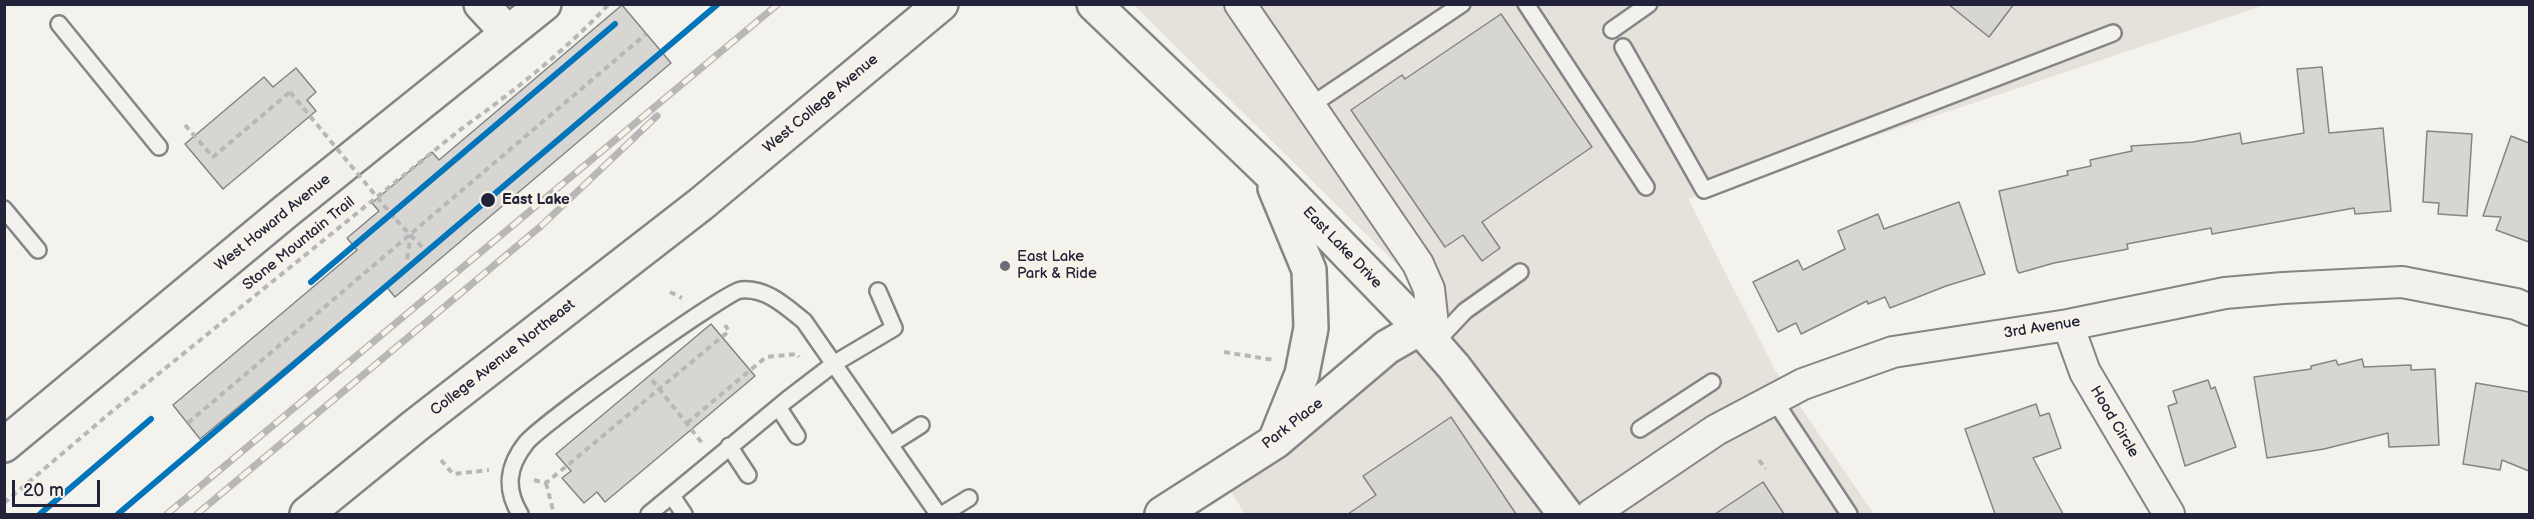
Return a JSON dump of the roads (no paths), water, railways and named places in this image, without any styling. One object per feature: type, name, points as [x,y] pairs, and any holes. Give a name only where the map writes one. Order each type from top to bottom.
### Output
[{"type":"main road","points":[[481,4],[508,33]]},
{"type":"main road","name":"West Howard Avenue","points":[[4,445],[285,212],[544,4]]},
{"type":"main road","name":"West College Avenue","points":[[701,204],[941,4]]},
{"type":"main road","name":"East Lake Drive","points":[[1094,4],[1269,172],[1427,336],[1565,514]]},
{"type":"main road","points":[[1269,172],[1309,270],[1311,328],[1302,374],[1276,441]]},
{"type":"main road","name":"College Avenue Northeast","points":[[307,514],[415,426],[701,204]]},
{"type":"main road","name":"Park Place","points":[[1162,514],[1276,441],[1387,347],[1427,336]]},
{"type":"street","points":[[1240,4],[1418,264],[1429,289],[1427,336]]},
{"type":"street","name":"3rd Avenue","points":[[1592,514],[1716,430],[1803,384],[1893,352],[2068,325],[2225,293],[2402,282],[2516,304],[2529,310]]},
{"type":"street","name":"Hood Circle","points":[[2068,325],[2085,372],[2169,514]]},
{"type":"lane","points":[[1310,106],[1462,4]]},
{"type":"lane","points":[[1526,4],[1646,188]]},
{"type":"lane","points":[[1612,30],[1649,4]]},
{"type":"lane","points":[[59,24],[159,147]]},
{"type":"lane","points":[[1623,47],[1704,190],[2113,33]]},
{"type":"lane","points":[[4,209],[38,250]]},
{"type":"lane","points":[[1427,336],[1520,272]]},
{"type":"lane","points":[[520,514],[511,498],[509,474],[526,443],[549,423],[629,364],[738,290],[760,291],[779,301],[804,321],[938,514]]},
{"type":"lane","points":[[649,514],[729,446],[835,363],[894,328],[879,291]]},
{"type":"lane","points":[[1640,429],[1712,382]]},
{"type":"lane","points":[[1773,400],[1849,514]]},
{"type":"lane","points":[[778,407],[797,436]]},
{"type":"lane","points":[[891,444],[921,425]]},
{"type":"lane","points":[[729,446],[748,475]]},
{"type":"lane","points":[[672,496],[684,514]]},
{"type":"lane","points":[[943,514],[969,498]]},
{"type":"railway","points":[[167,514],[778,4]]},
{"type":"railway","points":[[197,514],[541,226],[657,116]]},
{"type":"place","name":"East Lake","points":[[488,200]]},
{"type":"place","name":"East Lake Park & Ride","points":[[1005,266]]}]
